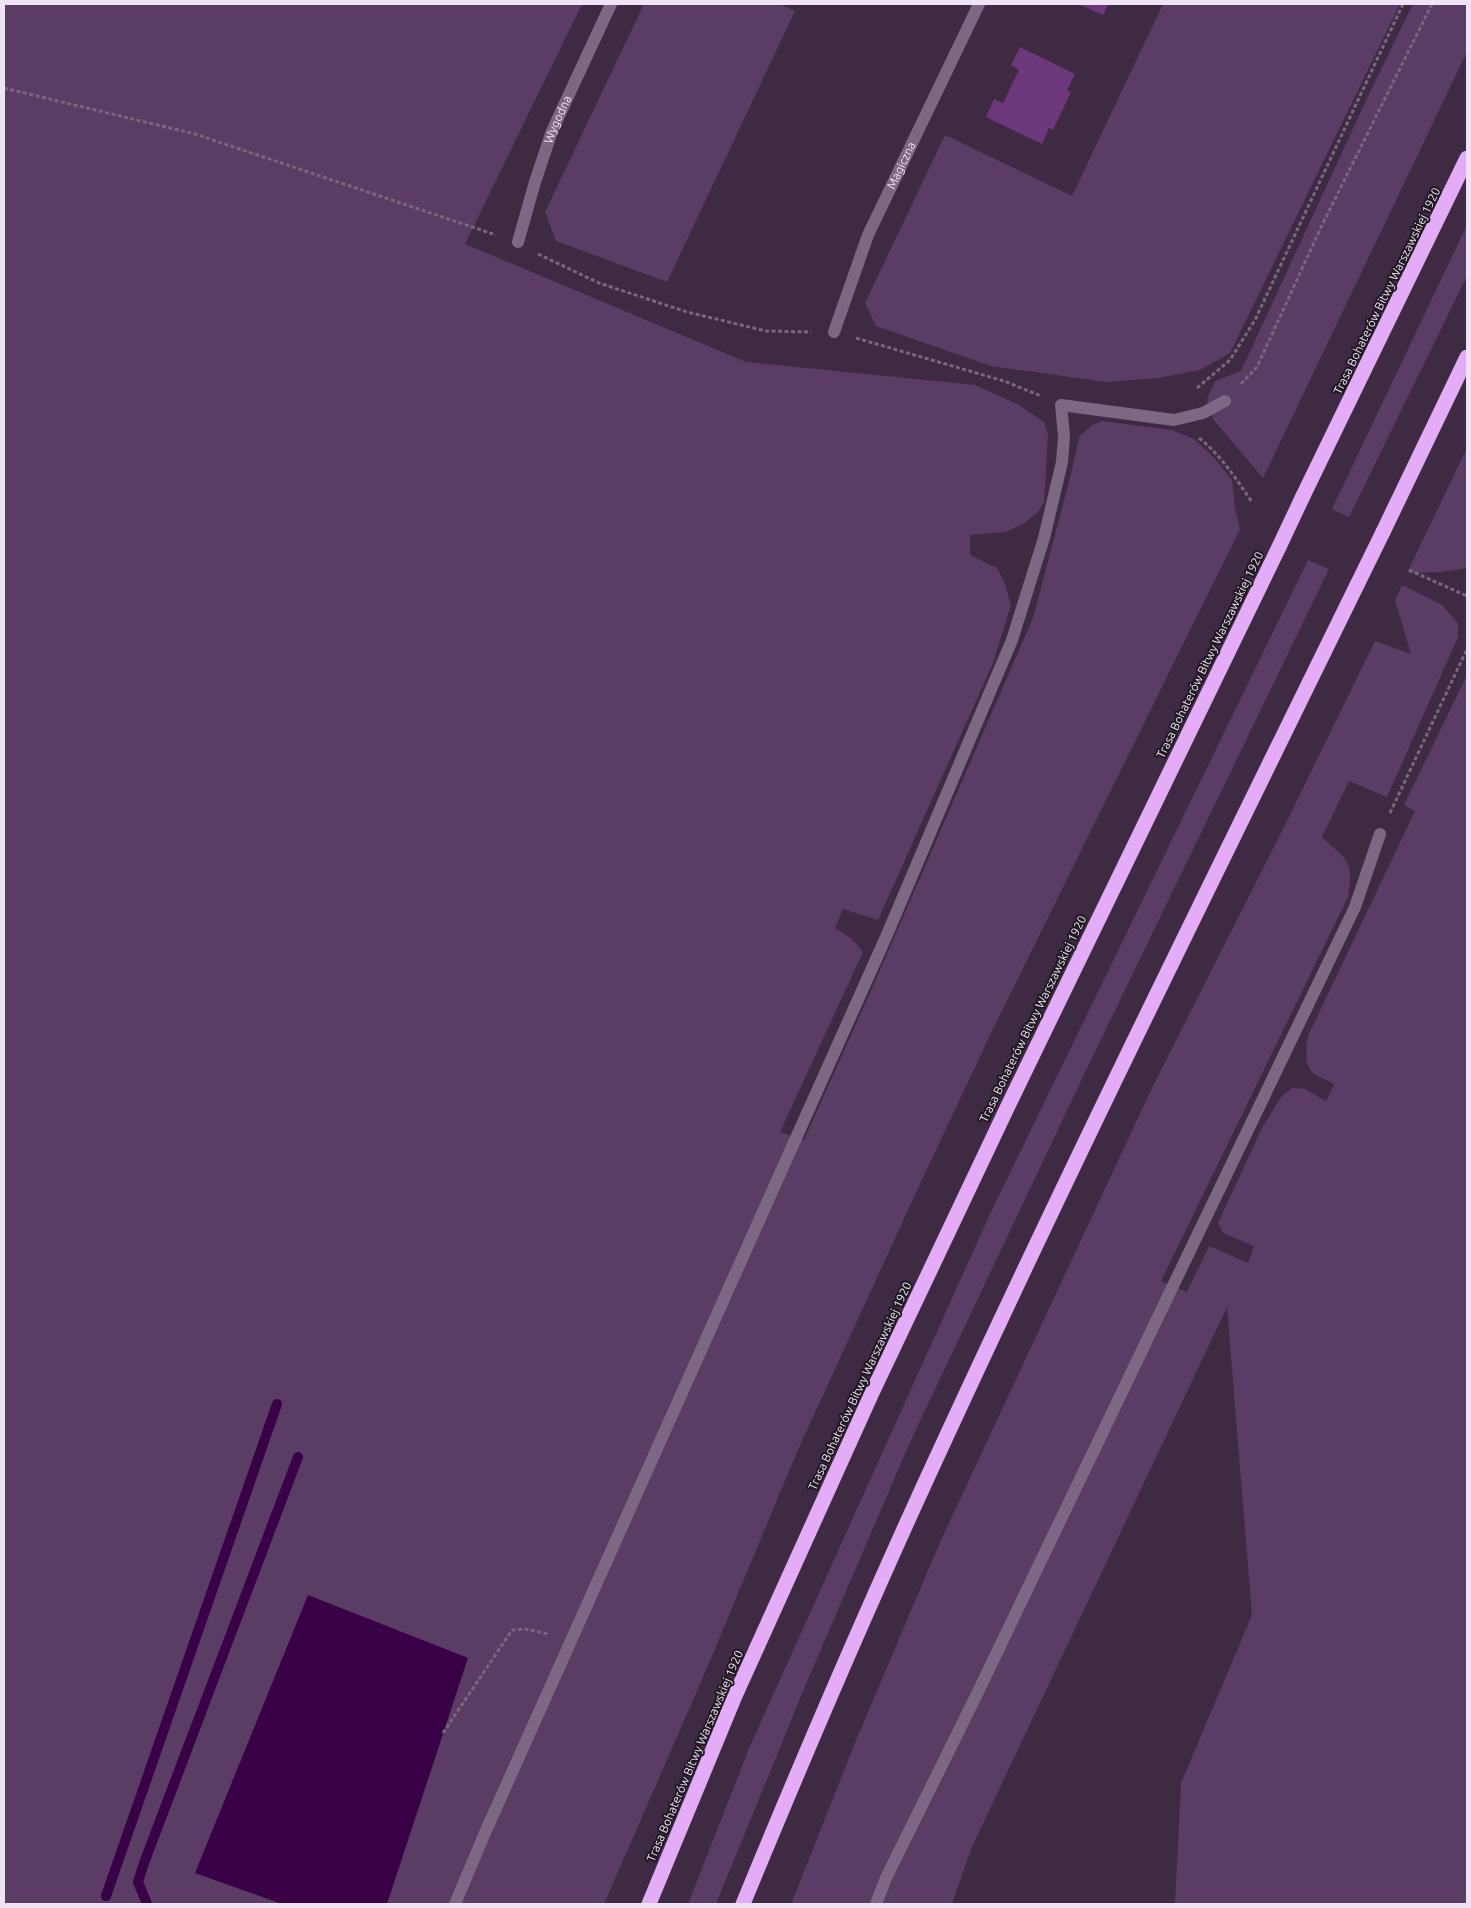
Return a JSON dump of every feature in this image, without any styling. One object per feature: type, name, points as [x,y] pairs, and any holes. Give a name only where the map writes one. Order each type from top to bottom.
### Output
[{"type":"highway","name":"Trasa Bohaterów Bitwy Warszawskiej 1920","points":[[648,1904],[735,1696],[871,1395],[1008,1106],[1467,158]]},
{"type":"highway","points":[[743,1904],[816,1726],[946,1436],[1089,1134],[1467,357]]},
{"type":"street","name":"Wygodna","points":[[518,242],[552,131],[611,4]]},
{"type":"street","name":"Magiczna","points":[[834,332],[868,235],[979,4]]},
{"type":"street","points":[[455,1904],[571,1638],[886,937],[1012,640],[1044,538],[1062,462],[1064,436],[1062,405],[1174,420],[1203,413],[1225,401]]},
{"type":"street","points":[[876,1904],[886,1878],[976,1696],[1355,907],[1380,834]]},
{"type":"path","points":[[1230,360],[1255,320],[1403,4]]},
{"type":"path","points":[[1225,401],[1257,367],[1323,223],[1432,4]]},
{"type":"path","points":[[4,88],[195,134],[518,242],[599,284],[687,312],[766,330],[834,332],[1004,381],[1062,405]]},
{"type":"path","points":[[1174,420],[1210,446],[1252,502]]},
{"type":"path","points":[[1409,570],[1467,596]]},
{"type":"path","points":[[1380,834],[1467,649]]},
{"type":"path","points":[[444,1733],[512,1630],[526,1629],[571,1638]]},
{"type":"shaded area","points":[[4,4],[582,4],[465,244],[746,362],[975,385],[1019,405],[1044,422],[1048,434],[1044,503],[1037,513],[1023,524],[1006,532],[970,535],[970,555],[997,568],[1004,581],[1011,605],[993,663],[878,920],[843,909],[835,928],[852,939],[863,952],[780,1132],[804,1140],[1033,618],[1079,437],[1092,425],[1102,421],[1171,430],[1194,439],[1215,459],[1232,480],[1235,508],[1240,529],[993,1029],[919,1186],[797,1452],[707,1668],[604,1904],[4,1904]]},
{"type":"shaded area","points":[[644,4],[779,4],[795,11],[667,282],[556,241],[545,212]]},
{"type":"shaded area","points":[[1163,4],[1400,4],[1230,353],[1200,370],[1158,378],[1106,382],[991,366],[876,326],[865,303],[945,135],[1072,196]]},
{"type":"shaded area","points":[[1413,4],[1467,4],[1467,52],[1263,478],[1213,419],[1207,399],[1215,381],[1241,371],[1369,94]]},
{"type":"shaded area","points":[[1467,225],[1467,276],[1349,517],[1332,509]]},
{"type":"shaded area","points":[[1467,448],[1467,568],[1442,572],[1407,573]]},
{"type":"shaded area","points":[[1308,560],[1329,569],[1089,1064],[911,1440],[806,1684],[716,1904],[688,1904],[750,1746],[990,1214]]},
{"type":"shaded area","points":[[1402,585],[1442,605],[1458,623],[1458,637],[1387,797],[1349,781],[1322,837],[1347,862],[1350,875],[1348,897],[1161,1281],[1187,1292],[1209,1246],[1248,1263],[1254,1246],[1223,1233],[1218,1223],[1262,1128],[1281,1097],[1292,1088],[1305,1089],[1326,1101],[1334,1084],[1316,1075],[1309,1067],[1306,1057],[1308,1036],[1415,811],[1404,805],[1467,675],[1467,1904],[1175,1904],[1181,1783],[1252,1615],[1227,1307],[971,1849],[952,1904],[791,1904],[857,1738],[941,1540],[1152,1088],[1285,825],[1375,641],[1411,654],[1395,600]]},
{"type":"shaded area","points":[[308,1595],[468,1658],[387,1904],[282,1904],[195,1873]]},
{"type":"building","points":[[1079,4],[1108,4],[1103,15]]},
{"type":"building","points":[[1020,47],[1075,74],[1067,90],[1071,92],[1053,130],[1049,128],[1042,144],[986,117],[994,99],[1003,103],[1019,70],[1011,65]]},
{"type":"waterway","points":[[106,1896],[277,1404]]},
{"type":"waterway","points":[[147,1904],[138,1882],[144,1863],[298,1457]]}]
